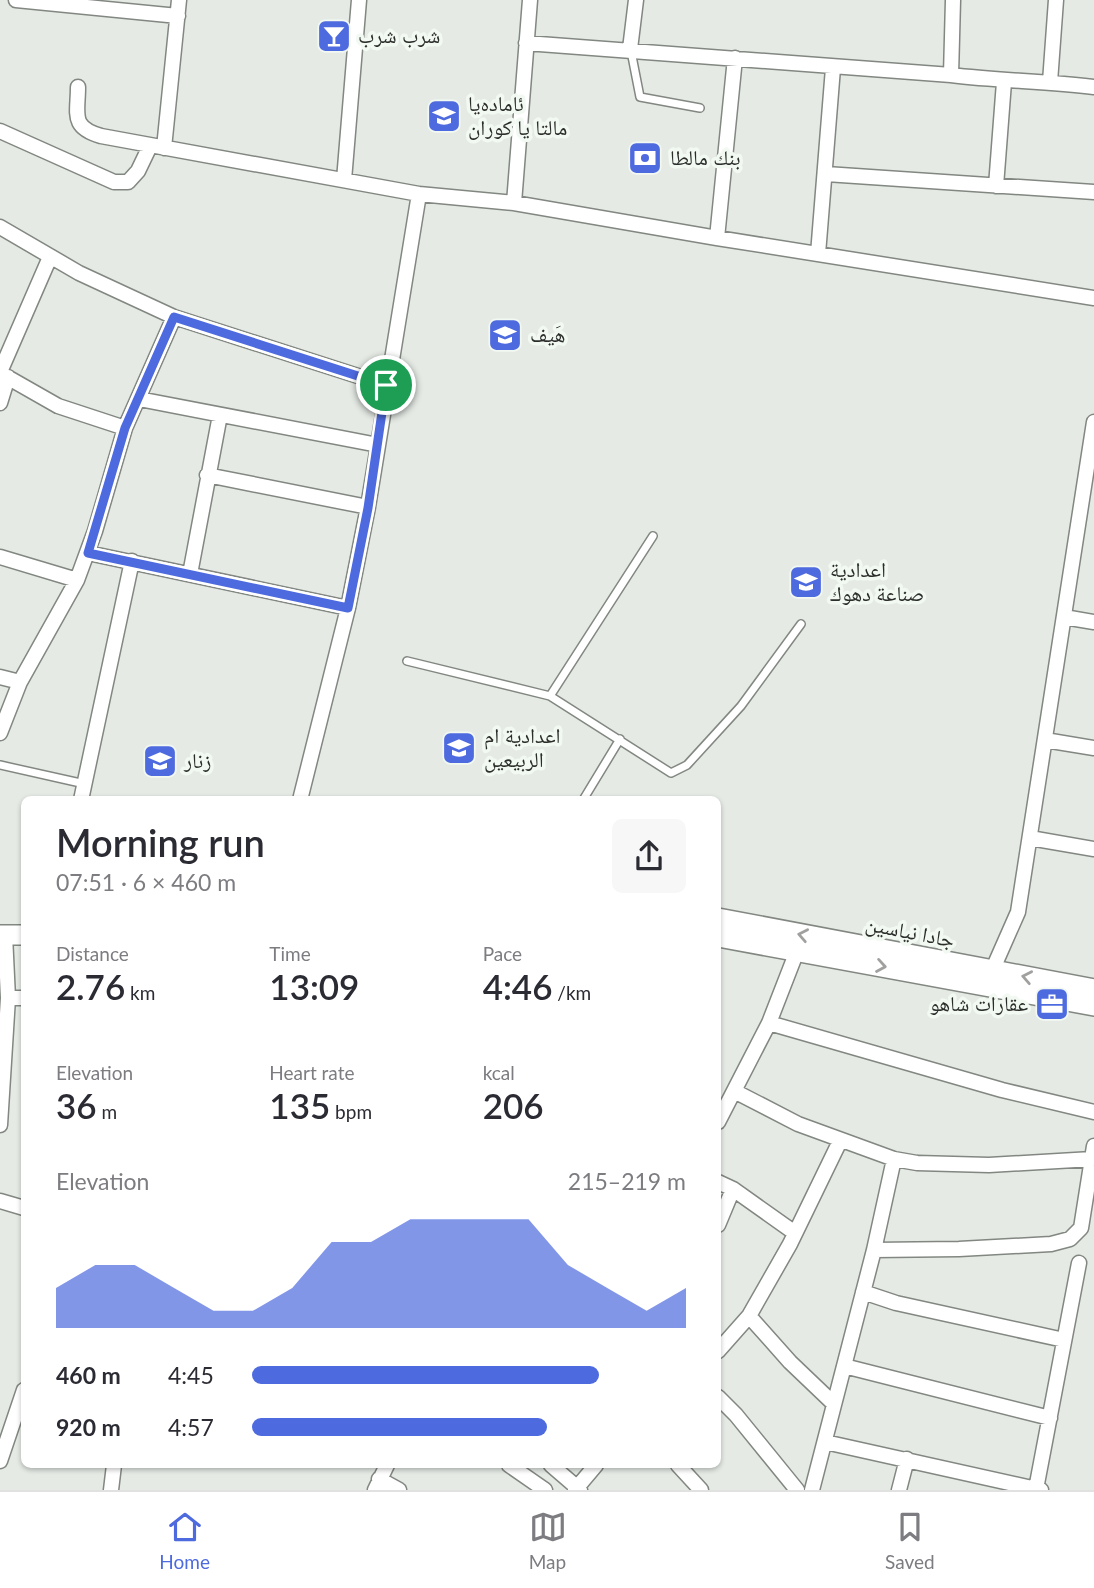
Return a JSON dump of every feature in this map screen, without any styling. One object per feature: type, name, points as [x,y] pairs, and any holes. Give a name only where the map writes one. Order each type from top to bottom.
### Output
[{"type":"street","points":[[16,0],[178,16]]},
{"type":"street","points":[[0,131],[114,183],[128,182],[157,147],[179,0]]},
{"type":"street","points":[[344,180],[359,0]]},
{"type":"street","points":[[514,203],[530,0]]},
{"type":"street","points":[[630,49],[636,0]]},
{"type":"street","points":[[951,75],[953,0]]},
{"type":"street","points":[[1050,82],[1056,0]]},
{"type":"street","points":[[526,43],[1094,87]]},
{"type":"street","points":[[717,238],[735,58]]},
{"type":"street","points":[[818,254],[833,68]]},
{"type":"street","points":[[996,186],[1004,82]]},
{"type":"street","points":[[78,87],[78,121],[86,131],[157,147],[419,194],[514,203],[1094,298]]},
{"type":"street","points":[[826,174],[1094,191]]},
{"type":"street","points":[[301,796],[348,608],[368,508],[419,194]]},
{"type":"street","points":[[0,227],[113,290],[174,317],[386,385]]},
{"type":"street","points":[[0,403],[3,374],[50,257]]},
{"type":"street","points":[[0,733],[20,682],[77,580],[88,553],[125,428],[174,317]]},
{"type":"street","points":[[3,374],[58,406],[125,428]]},
{"type":"street","points":[[139,399],[378,445]]},
{"type":"street","points":[[190,574],[220,415]]},
{"type":"street","points":[[992,971],[1018,912],[1094,422]]},
{"type":"street","points":[[207,475],[368,508]]},
{"type":"street","points":[[88,553],[348,608]]},
{"type":"street","points":[[0,557],[77,580]]},
{"type":"street","points":[[82,796],[132,561]]},
{"type":"street","points":[[1064,617],[1094,622]]},
{"type":"street","points":[[0,677],[20,682]]},
{"type":"street","points":[[1045,740],[1094,748]]},
{"type":"street","points":[[1030,838],[1094,849]]},
{"type":"street","name":"جادا نیاسین","points":[[721,919],[1094,989]]},
{"type":"street","points":[[0,1125],[10,935]]},
{"type":"street","name":"جادا نیاسین","points":[[721,938],[1094,1006]]},
{"type":"street","points":[[721,1116],[769,1023],[797,951]]},
{"type":"street","points":[[8,998],[21,998]]},
{"type":"street","points":[[769,1023],[1002,1090],[1094,1112]]},
{"type":"street","points":[[734,1091],[798,1124],[840,1141],[894,1159],[917,1163],[989,1166],[1093,1152],[1081,1228],[1070,1239],[1051,1244],[874,1250]]},
{"type":"street","points":[[721,1348],[749,1316],[795,1233],[840,1141]]},
{"type":"street","points":[[812,1490],[874,1250],[894,1159]]},
{"type":"street","points":[[721,1183],[795,1233]]},
{"type":"street","points":[[721,1218],[733,1189]]},
{"type":"street","points":[[0,1201],[21,1207]]},
{"type":"street","points":[[825,1442],[1039,1490],[1079,1263]]},
{"type":"street","points":[[863,1292],[896,1303],[1064,1340]]},
{"type":"street","points":[[749,1316],[790,1362],[834,1404]]},
{"type":"street","points":[[844,1366],[1050,1418]]},
{"type":"street","points":[[0,1461],[5,1430],[21,1396]]},
{"type":"street","points":[[721,1400],[797,1490]]},
{"type":"street","points":[[899,1490],[907,1459]]},
{"type":"street","points":[[111,1490],[114,1468]]},
{"type":"street","points":[[386,1468],[377,1485],[399,1490]]},
{"type":"street","points":[[513,1468],[545,1490]]},
{"type":"street","points":[[554,1468],[577,1489],[594,1468]]},
{"type":"street","points":[[681,1468],[701,1490]]},
{"type":"lane","points":[[630,49],[640,97],[700,108]]},
{"type":"lane","points":[[550,696],[653,536]]},
{"type":"lane","points":[[407,661],[550,696],[671,773],[687,765],[741,706],[801,624]]},
{"type":"lane","points":[[585,796],[620,739]]},
{"type":"lane","points":[[0,765],[85,784]]},
{"type":"place","name":"شرب شرب","points":[[334,36]]},
{"type":"place","name":"ئامادەيا مالتا يا كوران","points":[[444,116]]},
{"type":"place","name":"بنك مالطا","points":[[645,158]]},
{"type":"place","name":"هَيف","points":[[505,335]]},
{"type":"place","name":"اعدادية صناعة دهوك","points":[[806,582]]},
{"type":"place","name":"اعدادية ام الربيعين","points":[[459,748]]},
{"type":"place","name":"زنار","points":[[160,761]]},
{"type":"place","name":"عقارات شاهو","points":[[1052,1004]]},
{"type":"route","points":[[174,317],[386,385],[368,508],[348,608],[88,553],[125,428],[174,317]]}]
